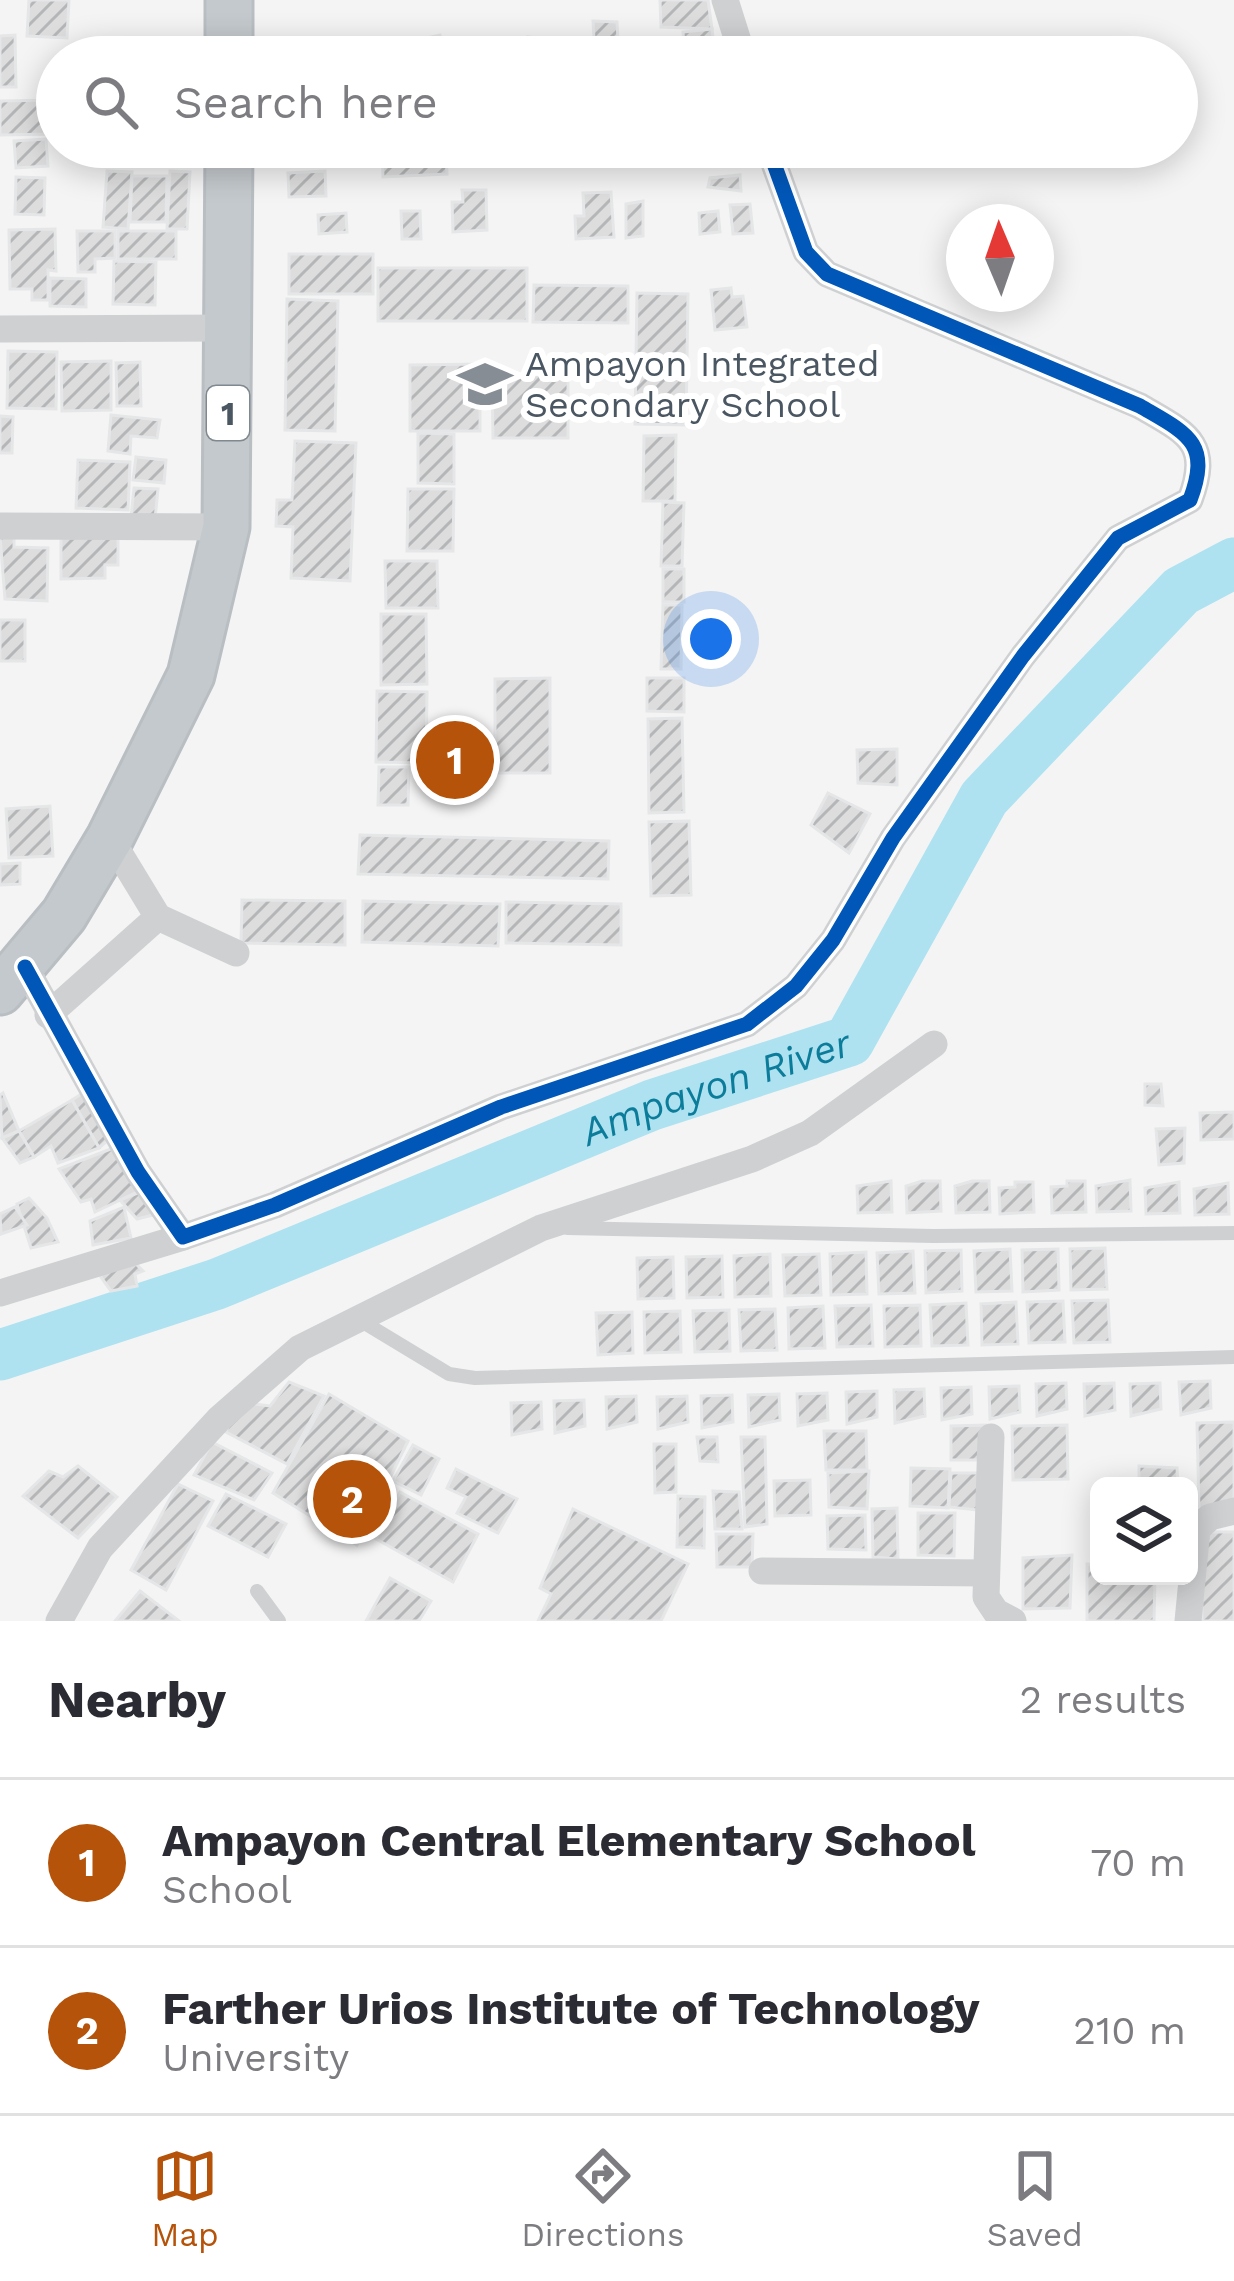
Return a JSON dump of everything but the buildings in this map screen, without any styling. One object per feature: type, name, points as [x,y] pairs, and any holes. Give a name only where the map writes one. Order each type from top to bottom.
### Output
[{"type":"highway","points":[[229,0],[229,36]]},
{"type":"highway","name":"1","points":[[12,979],[110,838],[191,674],[226,527],[229,168]]},
{"type":"street","points":[[725,0],[736,36]]},
{"type":"street","points":[[0,1293],[275,1205],[501,1107],[747,1024],[796,986],[833,940],[893,838],[1022,656],[1118,538],[1190,500],[1200,475],[1198,452],[1188,434],[1140,406],[826,274],[806,252],[775,168]]},
{"type":"street","points":[[0,329],[229,328]]},
{"type":"street","points":[[0,526],[226,527]]},
{"type":"street","points":[[110,838],[158,917],[236,953]]},
{"type":"street","points":[[48,1015],[158,917]]},
{"type":"street","points":[[12,979],[48,1015],[138,1172],[183,1237]]},
{"type":"street","points":[[58,1621],[100,1548],[219,1419],[300,1348],[541,1228],[752,1159],[810,1133],[934,1044]]},
{"type":"street","points":[[991,1437],[986,1597],[996,1612],[1013,1621]]},
{"type":"street","points":[[1187,1621],[1197,1529],[1210,1517],[1234,1510]]},
{"type":"street","points":[[762,1571],[986,1573]]},
{"type":"lane","points":[[541,1228],[933,1236],[1234,1233]]},
{"type":"lane","points":[[358,1319],[449,1374],[475,1378],[1234,1357]]},
{"type":"lane","points":[[257,1591],[279,1621]]},
{"type":"waterway","name":"Ampayon River","points":[[0,1355],[217,1284],[652,1105],[849,1041],[984,798],[1181,591],[1234,563]]},
{"type":"cycle path","points":[[25,967],[138,1172],[183,1237],[275,1205],[501,1107],[747,1024],[796,986],[833,940],[893,838],[1023,656],[1118,538],[1190,500],[1198,465],[1196,452],[1182,432],[1140,406],[827,274],[806,252],[776,168]]},
{"type":"place","name":"Ampayon Integrated Secondary School","points":[[485,384]]},
{"type":"place","name":"Ampayon Central Elementary School","points":[[455,760]]},
{"type":"place","name":"Farther Urios Institute of Technology","points":[[352,1499]]}]
